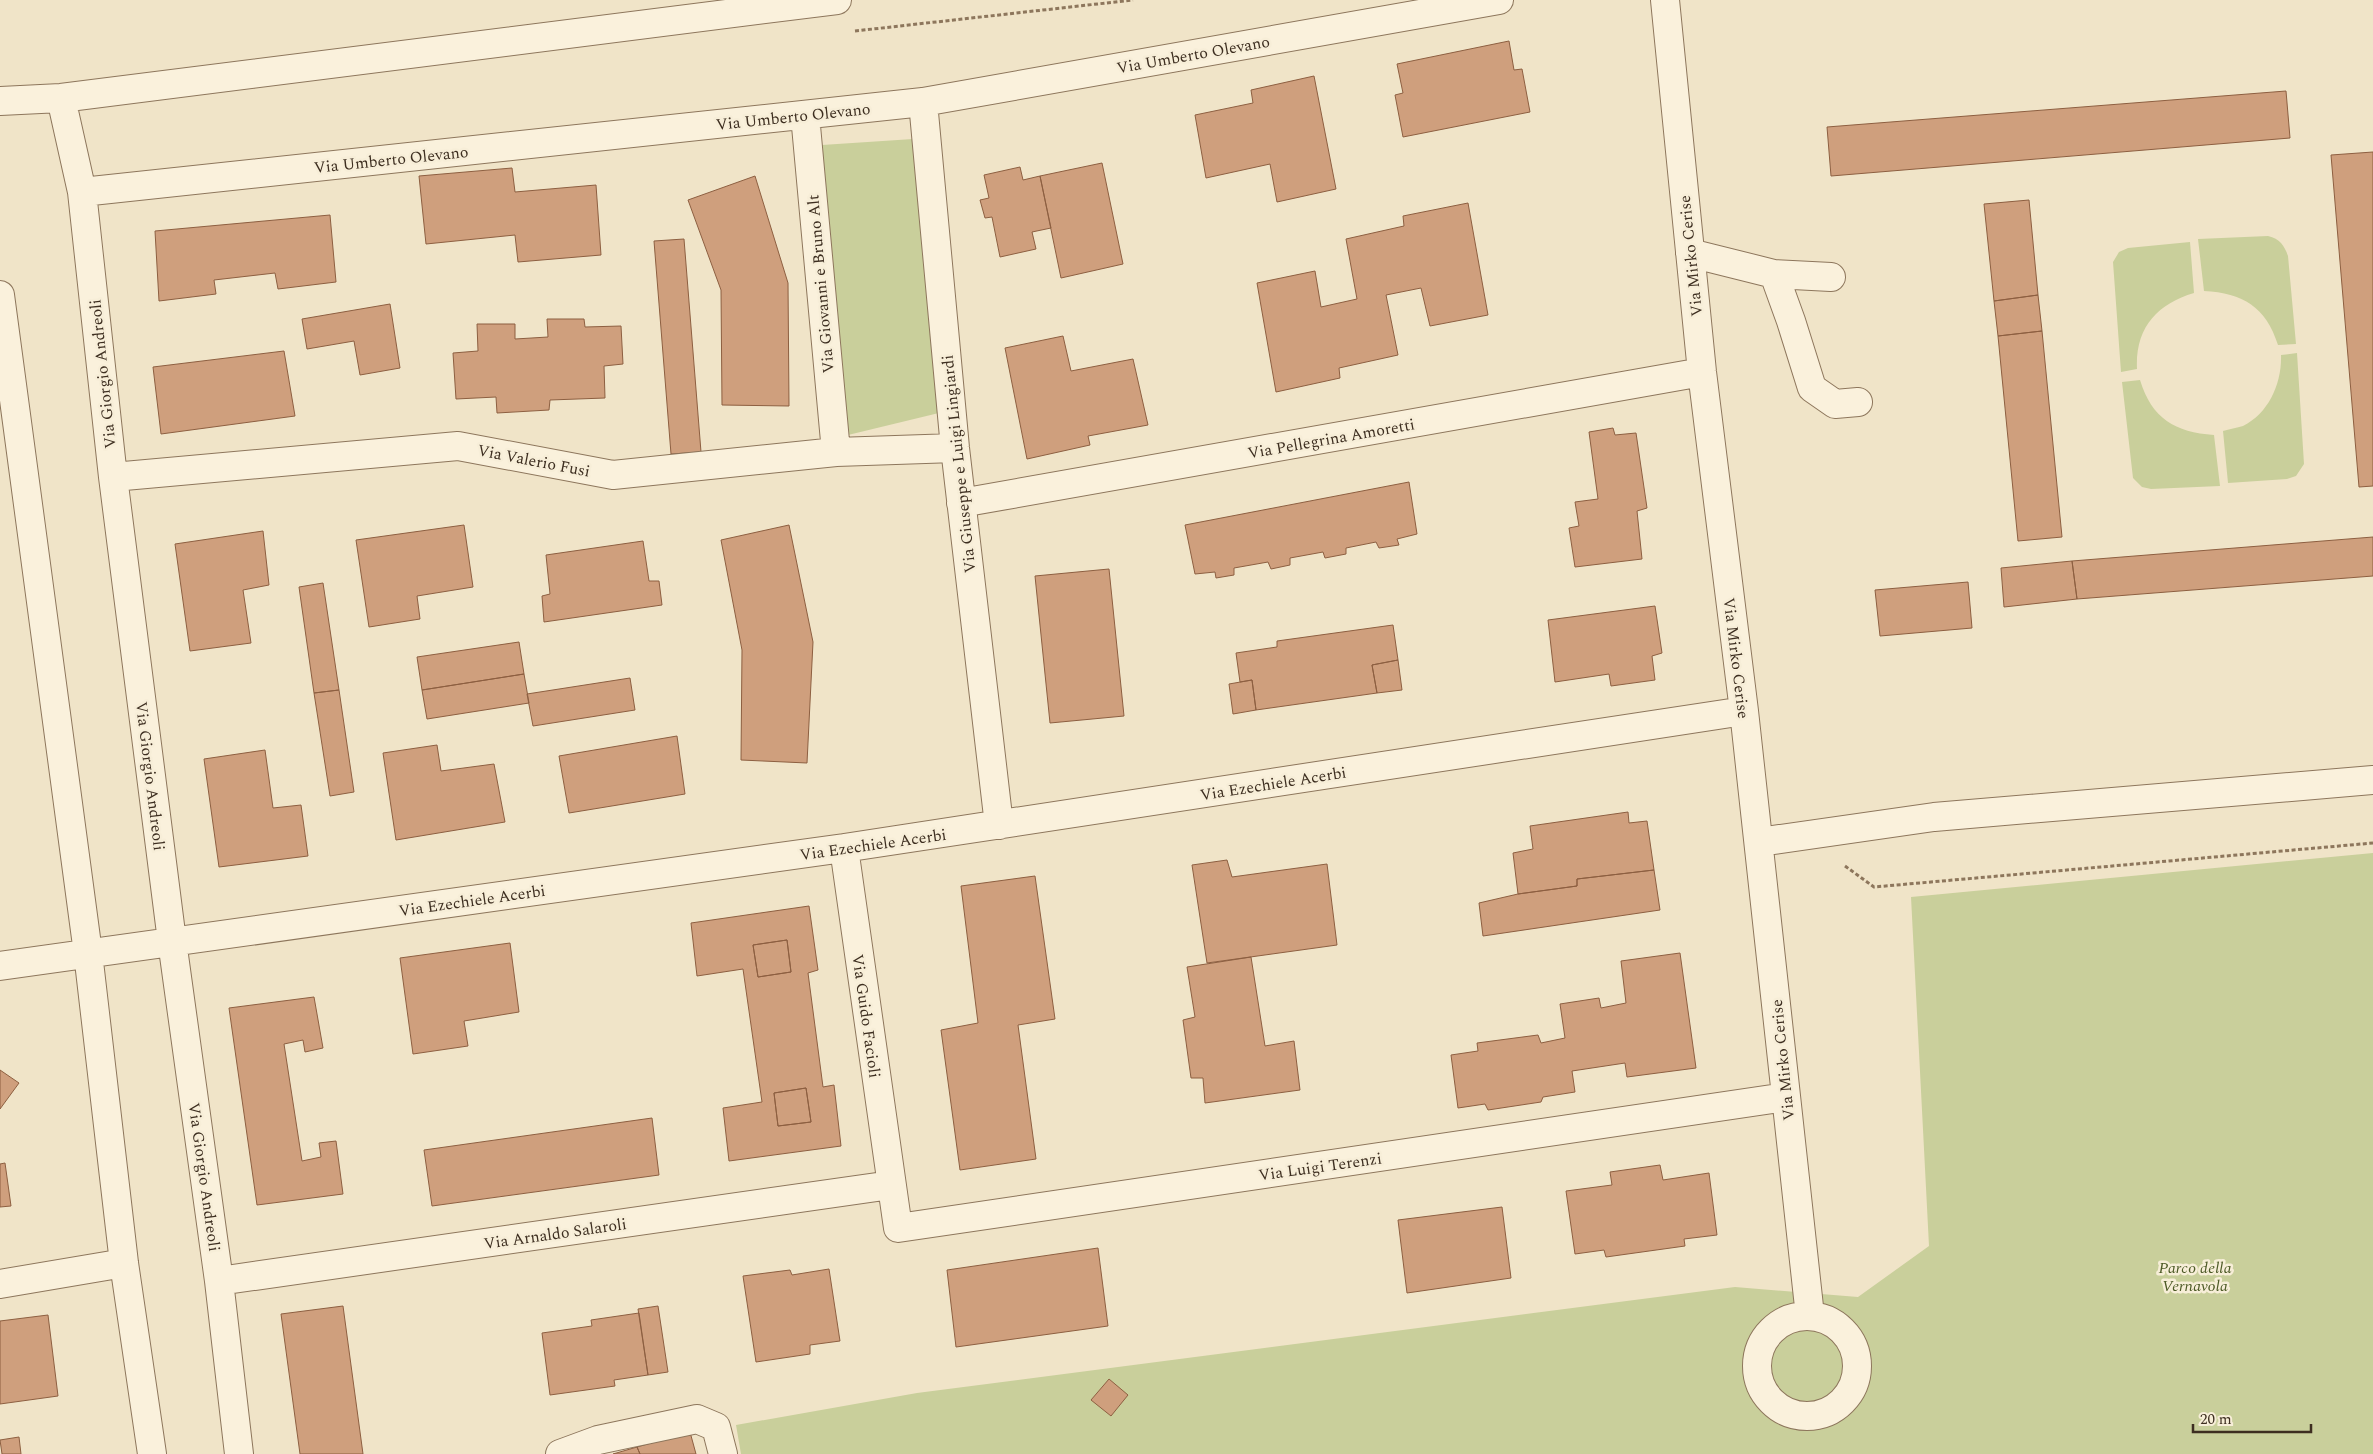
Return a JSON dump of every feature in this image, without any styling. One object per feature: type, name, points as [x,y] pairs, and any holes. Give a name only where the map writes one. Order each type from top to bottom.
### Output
[{"type":"street","points":[[0,101],[61,98],[837,0]]},
{"type":"street","name":"Via Umberto Olevano","points":[[82,192],[923,102],[1499,0]]},
{"type":"street","name":"Via Mirko Cerise","points":[[1665,0],[1702,372],[1759,842],[1810,1316]]},
{"type":"street","name":"Via Giorgio Andreoli","points":[[61,98],[82,192],[113,477],[172,941],[219,1281],[239,1454]]},
{"type":"street","name":"Via Giuseppe e Luigi Lingiardi","points":[[923,102],[955,448],[999,825]]},
{"type":"street","name":"Via Giovanni e Bruno Alt","points":[[805,115],[836,452]]},
{"type":"street","points":[[1690,253],[1774,274],[1831,277]]},
{"type":"street","points":[[1774,274],[1812,388],[1835,404],[1858,402]]},
{"type":"street","points":[[0,295],[88,953],[124,1263],[152,1454]]},
{"type":"street","name":"Via Pellegrina Amoretti","points":[[961,503],[1702,372]]},
{"type":"street","name":"Via Valerio Fusi","points":[[113,477],[458,446],[613,476],[836,452],[955,448]]},
{"type":"street","name":"Via Ezechiele Acerbi","points":[[0,966],[844,848],[1744,711]]},
{"type":"street","points":[[1759,842],[1934,817],[2373,780]]},
{"type":"street","name":"Via Guido Facioli","points":[[844,848],[891,1185]]},
{"type":"street","name":"Via Luigi Terenzi","points":[[891,1185],[898,1228],[1786,1097]]},
{"type":"street","name":"Via Arnaldo Salaroli","points":[[219,1281],[891,1185]]},
{"type":"street","points":[[0,1284],[124,1263]]},
{"type":"street","points":[[560,1454],[598,1440],[697,1419],[716,1428],[723,1454]]},
{"type":"path","points":[[1815,834],[1830,855],[1874,887],[2373,843]]},
{"type":"green space","points":[[913,139],[943,412],[848,435],[822,145]]},
{"type":"green space","points":[[2268,236],[2281,243],[2288,256],[2296,344],[2278,345],[2267,321],[2251,304],[2230,295],[2204,291],[2198,239]]},
{"type":"green space","points":[[2190,242],[2194,293],[2169,304],[2159,311],[2144,330],[2137,354],[2137,369],[2121,372],[2113,262],[2119,252],[2128,248]]},
{"type":"green space","points":[[2297,353],[2304,464],[2296,476],[2287,479],[2228,483],[2223,431],[2243,426],[2260,413],[2267,405],[2276,386],[2281,366],[2281,355]]},
{"type":"green space","points":[[2140,380],[2151,405],[2167,421],[2188,431],[2214,435],[2220,486],[2151,489],[2142,487],[2133,478],[2122,382]]},
{"type":"green space","name":"Parco della Vernavola","points":[[2373,853],[2373,1454],[741,1454],[736,1425],[917,1393],[1735,1287],[1858,1297],[1929,1246],[1911,897]]},
{"type":"building","points":[[1509,41],[1514,70],[1522,69],[1530,112],[1403,137],[1395,95],[1403,93],[1397,64]]},
{"type":"building","points":[[1314,76],[1336,189],[1277,202],[1270,164],[1206,178],[1195,115],[1253,103],[1251,90]]},
{"type":"building","points":[[2286,91],[2290,138],[1831,176],[1827,127]]},
{"type":"building","points":[[2373,152],[2373,486],[2359,487],[2331,155]]},
{"type":"building","points":[[1102,163],[1123,264],[1061,278],[1040,176]]},
{"type":"building","points":[[1020,167],[1023,180],[1040,176],[1051,228],[1032,232],[1036,249],[1000,257],[992,217],[985,218],[980,200],[989,198],[984,175]]},
{"type":"building","points":[[512,168],[515,192],[596,185],[601,255],[518,262],[515,235],[426,244],[419,176]]},
{"type":"building","points":[[755,176],[788,283],[789,406],[722,405],[721,290],[688,200]]},
{"type":"building","points":[[2029,200],[2038,295],[1994,301],[1984,204]]},
{"type":"building","points":[[1468,203],[1488,315],[1430,326],[1421,288],[1386,295],[1398,355],[1339,368],[1340,378],[1276,392],[1257,283],[1315,271],[1321,307],[1357,299],[1346,239],[1404,226],[1403,216]]},
{"type":"building","points":[[330,215],[336,282],[278,289],[275,273],[214,280],[216,294],[159,301],[155,231]]},
{"type":"building","points":[[684,239],[701,452],[671,454],[654,241]]},
{"type":"building","points":[[2038,295],[2042,331],[1998,336],[1994,301]]},
{"type":"building","points":[[390,304],[400,368],[360,375],[354,341],[307,349],[302,319]]},
{"type":"building","points":[[547,319],[584,319],[585,327],[621,326],[623,364],[604,366],[605,398],[550,400],[549,410],[497,413],[496,397],[456,399],[453,353],[478,351],[477,324],[515,324],[515,339],[548,337]]},
{"type":"building","points":[[2042,331],[2062,537],[2018,541],[1998,336]]},
{"type":"building","points":[[1063,336],[1071,371],[1133,359],[1148,425],[1088,436],[1090,445],[1027,459],[1005,348]]},
{"type":"building","points":[[284,351],[295,416],[161,434],[153,367]]},
{"type":"building","points":[[1613,428],[1615,435],[1636,433],[1647,508],[1637,511],[1642,559],[1575,567],[1569,528],[1579,526],[1575,502],[1598,499],[1589,432]]},
{"type":"building","points":[[1409,482],[1417,534],[1397,539],[1399,545],[1379,548],[1376,542],[1346,548],[1346,554],[1325,558],[1323,552],[1290,558],[1290,565],[1271,569],[1268,562],[1234,568],[1234,575],[1216,578],[1215,572],[1195,574],[1185,525]]},
{"type":"building","points":[[464,525],[473,587],[417,596],[420,619],[369,627],[356,540]]},
{"type":"building","points":[[789,525],[813,642],[807,763],[741,760],[742,650],[721,540]]},
{"type":"building","points":[[263,531],[269,585],[243,590],[251,643],[190,651],[175,544]]},
{"type":"building","points":[[2373,537],[2373,576],[2077,599],[2072,561]]},
{"type":"building","points":[[643,541],[649,581],[659,581],[662,605],[544,622],[542,596],[550,594],[546,555]]},
{"type":"building","points":[[2072,561],[2077,599],[2004,607],[2001,568]]},
{"type":"building","points":[[1109,569],[1124,716],[1050,723],[1035,576]]},
{"type":"building","points":[[1968,582],[1972,628],[1880,636],[1875,590]]},
{"type":"building","points":[[323,583],[339,690],[314,693],[299,587]]},
{"type":"building","points":[[1655,606],[1662,653],[1652,656],[1655,680],[1611,686],[1609,674],[1555,682],[1548,620]]},
{"type":"building","points":[[1393,625],[1398,660],[1372,665],[1377,693],[1256,710],[1252,680],[1240,682],[1236,653],[1277,647],[1277,641]]},
{"type":"building","points":[[519,642],[524,674],[422,690],[417,657]]},
{"type":"building","points":[[1398,660],[1402,690],[1377,693],[1372,665]]},
{"type":"building","points":[[524,674],[529,703],[427,719],[422,690]]},
{"type":"building","points":[[630,678],[635,710],[533,726],[527,694]]},
{"type":"building","points":[[1252,680],[1256,710],[1233,714],[1229,684]]},
{"type":"building","points":[[339,690],[354,792],[330,796],[314,693]]},
{"type":"building","points":[[677,736],[685,794],[569,813],[559,756]]},
{"type":"building","points":[[437,745],[441,771],[494,764],[505,822],[396,840],[383,753]]},
{"type":"building","points":[[265,750],[273,808],[301,805],[308,856],[219,867],[204,759]]},
{"type":"building","points":[[1628,812],[1629,823],[1647,821],[1654,870],[1577,879],[1577,886],[1518,894],[1513,853],[1533,849],[1530,826]]},
{"type":"building","points":[[1227,860],[1232,877],[1327,864],[1337,945],[1207,963],[1192,865]]},
{"type":"building","points":[[1654,870],[1660,910],[1483,936],[1479,903],[1518,894],[1577,886],[1577,879]]},
{"type":"building","points":[[1035,876],[1055,1019],[1018,1025],[1036,1159],[960,1170],[941,1030],[978,1023],[961,886]]},
{"type":"building","points":[[809,906],[818,970],[808,973],[823,1087],[834,1085],[841,1146],[729,1161],[723,1108],[762,1102],[743,969],[697,976],[691,923]],"holes":[[[787,940],[791,972],[758,977],[753,945]],[[806,1088],[811,1122],[778,1126],[774,1093]]]},
{"type":"building","points":[[787,940],[791,972],[758,977],[753,945]]},
{"type":"building","points":[[510,943],[519,1012],[464,1021],[468,1046],[413,1054],[400,958]]},
{"type":"building","points":[[1680,953],[1696,1068],[1627,1077],[1625,1063],[1572,1071],[1575,1092],[1543,1097],[1541,1102],[1488,1110],[1485,1104],[1458,1108],[1451,1055],[1478,1051],[1477,1043],[1538,1035],[1541,1043],[1565,1038],[1560,1004],[1599,998],[1601,1008],[1626,1003],[1621,961]]},
{"type":"building","points":[[1251,957],[1265,1046],[1294,1041],[1300,1090],[1205,1103],[1203,1078],[1191,1078],[1183,1020],[1195,1017],[1187,967]]},
{"type":"building","points":[[314,997],[323,1048],[305,1052],[303,1040],[284,1044],[302,1161],[321,1157],[319,1143],[336,1141],[343,1194],[257,1205],[229,1008]]},
{"type":"building","points":[[0,1070],[19,1083],[0,1109]]},
{"type":"building","points":[[806,1088],[811,1122],[778,1126],[774,1093]]},
{"type":"building","points":[[652,1118],[659,1175],[432,1206],[424,1150]]},
{"type":"building","points":[[5,1163],[11,1206],[0,1207],[0,1164]]},
{"type":"building","points":[[1660,1165],[1663,1180],[1709,1173],[1717,1235],[1684,1239],[1685,1246],[1606,1257],[1604,1250],[1575,1254],[1566,1191],[1612,1185],[1610,1172]]},
{"type":"building","points":[[1502,1207],[1511,1278],[1407,1293],[1398,1220]]},
{"type":"building","points":[[1098,1248],[1108,1326],[956,1347],[947,1270]]},
{"type":"building","points":[[829,1269],[840,1341],[810,1345],[810,1354],[756,1362],[743,1276],[790,1270],[792,1275]]},
{"type":"building","points":[[343,1306],[363,1454],[300,1454],[281,1314]]},
{"type":"building","points":[[658,1306],[668,1372],[648,1375],[638,1309]]},
{"type":"building","points":[[639,1313],[648,1375],[614,1380],[615,1386],[550,1395],[542,1333],[592,1326],[591,1320]]},
{"type":"building","points":[[48,1315],[58,1396],[0,1404],[0,1321]]},
{"type":"building","points":[[1109,1379],[1128,1395],[1111,1416],[1091,1400]]},
{"type":"building","points":[[690,1432],[696,1454],[640,1454],[637,1447]]},
{"type":"building","points":[[19,1437],[21,1454],[2,1454],[0,1440]]},
{"type":"building","points":[[637,1447],[640,1454],[613,1454]]}]
